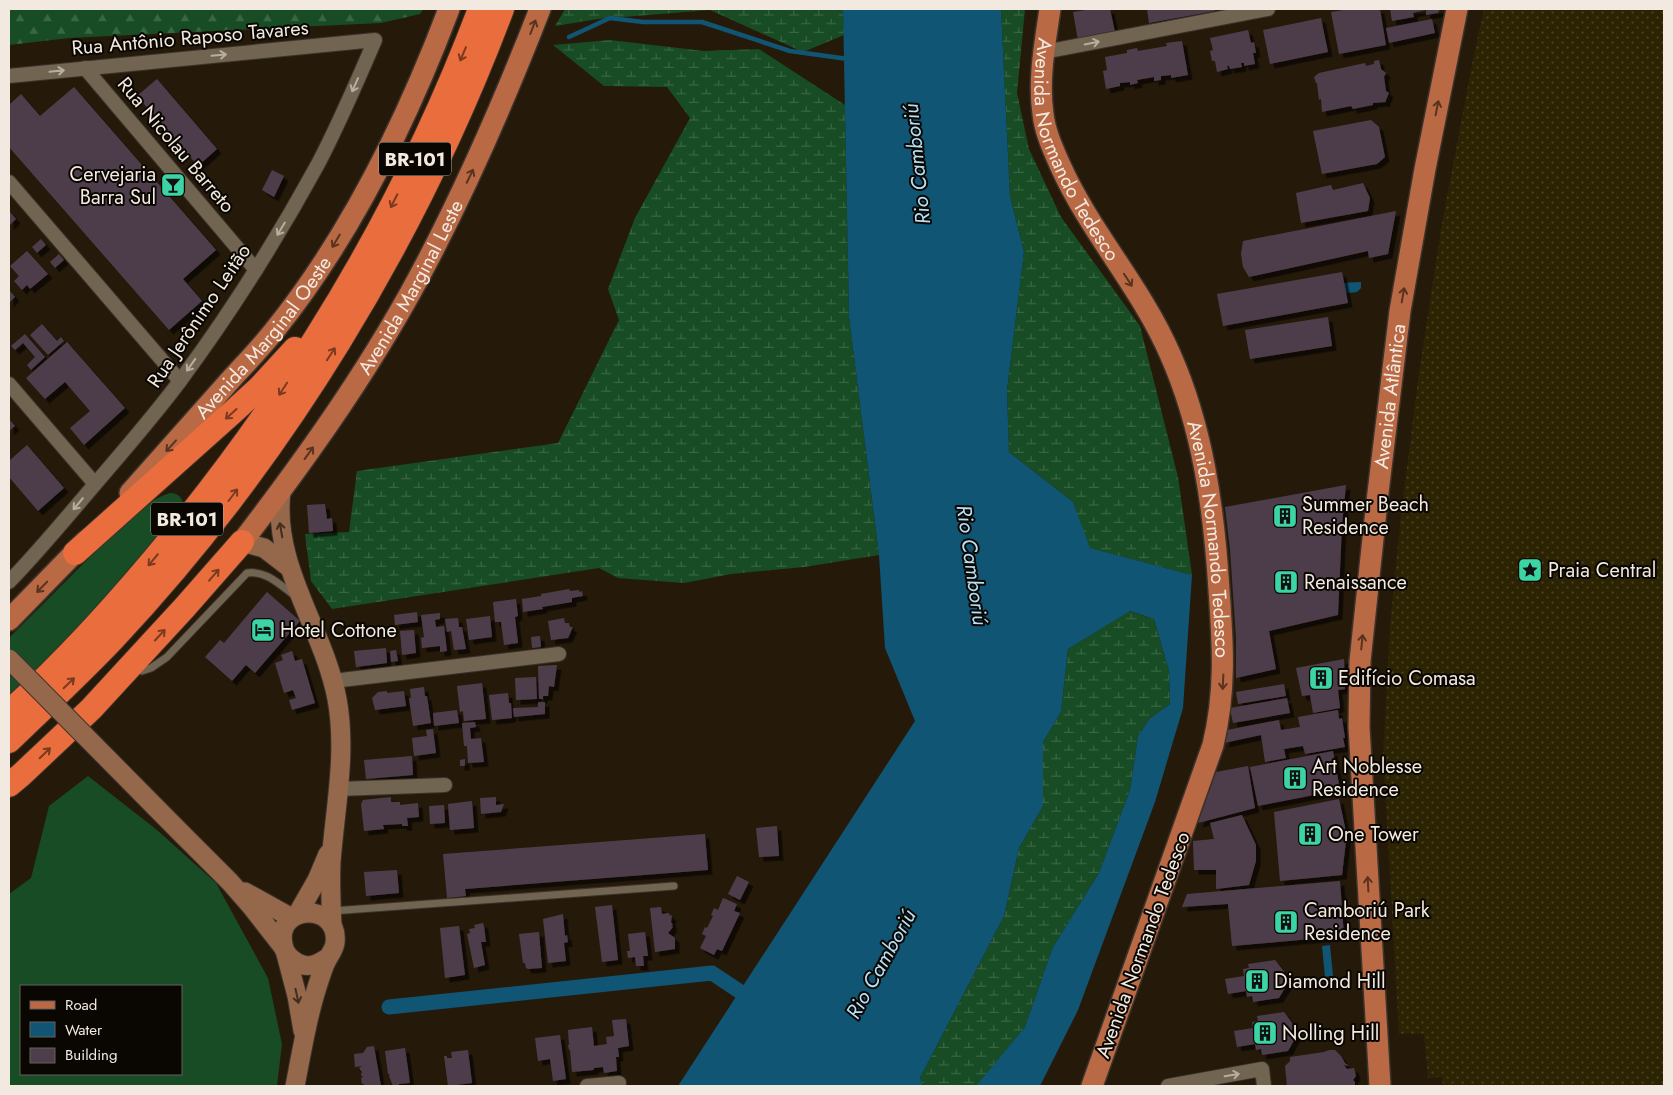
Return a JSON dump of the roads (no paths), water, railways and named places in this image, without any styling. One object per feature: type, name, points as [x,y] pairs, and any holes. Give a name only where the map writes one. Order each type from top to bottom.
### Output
[{"type":"highway","name":"BR-101","points":[[9,712],[57,666],[131,587],[200,503],[266,414],[337,303],[372,243],[420,150],[448,90],[480,9]]},
{"type":"highway","name":"BR-101","points":[[9,741],[74,679],[149,599],[221,511],[304,395],[366,297],[406,223],[457,118],[502,9]]},
{"type":"highway","points":[[75,553],[254,392],[337,303]]},
{"type":"highway","points":[[9,785],[91,709],[242,542]]},
{"type":"main road","name":"Avenida Marginal Oeste","points":[[9,620],[75,553],[274,331],[305,290],[370,183],[402,122],[449,9]]},
{"type":"main road","name":"Avenida Marginal Leste","points":[[242,542],[329,426],[380,346],[429,259],[477,161],[540,9]]},
{"type":"main road","name":"Avenida Normando Tedesco","points":[[1050,9],[1044,52],[1043,115],[1052,146],[1077,199],[1146,308],[1174,362],[1186,397],[1209,487],[1214,522],[1223,641],[1221,707],[1213,745],[1092,1086]]},
{"type":"main road","name":"Avenida Atlântica","points":[[1380,1086],[1359,727],[1360,661],[1400,311],[1425,169],[1457,9]]},
{"type":"main road","points":[[280,492],[280,525],[290,568],[333,681],[340,717],[339,789],[331,879],[335,943],[314,998],[304,1039],[296,1086]]},
{"type":"main road","points":[[242,542],[264,548],[290,568]]},
{"type":"main road","points":[[9,659],[230,882],[293,961],[301,965],[310,966],[320,964],[328,958]]},
{"type":"main road","points":[[304,1039],[297,996],[282,939],[283,931],[317,880],[334,841]]},
{"type":"main road","points":[[230,882],[261,901],[294,916],[313,913],[321,915],[327,920],[332,919]]},
{"type":"street","points":[[1044,52],[1268,9]]},
{"type":"street","name":"Rua Antônio Raposo Tavares","points":[[9,76],[375,40]]},
{"type":"street","name":"Rua Jerônimo Leitão","points":[[9,582],[36,555],[148,423],[180,381],[256,270],[318,162],[340,119],[375,40]]},
{"type":"street","name":"Rua Nicolau Barreto","points":[[85,68],[256,270]]},
{"type":"street","points":[[9,182],[180,381]]},
{"type":"street","points":[[9,384],[95,484]]},
{"type":"street","points":[[333,681],[559,654]]},
{"type":"street","points":[[339,789],[445,785]]},
{"type":"street","points":[[1168,1086],[1262,1069],[1264,1086]]},
{"type":"street","points":[[587,1086],[619,1083]]},
{"type":"lane","points":[[132,665],[142,670],[151,668],[166,657],[247,573],[263,573],[303,602]]},
{"type":"lane","points":[[332,919],[674,886]]},
{"type":"water","name":"Rio Camboriú","points":[[843,9],[1001,9],[1010,196],[1024,252],[1007,390],[1009,452],[1073,502],[1090,548],[1192,575],[1183,708],[1155,802],[1078,1010],[1040,1086],[976,1086],[1025,1027],[1053,947],[1099,873],[1130,790],[1138,736],[1150,718],[1170,704],[1169,671],[1154,619],[1130,611],[1068,649],[1061,712],[1043,742],[1043,806],[1019,848],[1004,916],[920,1078],[923,1086],[678,1086],[915,721],[885,648],[879,555],[849,317]]},
{"type":"water","points":[[1361,282],[1361,288],[1357,292],[1340,294],[1339,283]]},
{"type":"water","points":[[1330,945],[1333,976],[1325,977],[1322,946]]},
{"type":"waterway","points":[[569,37],[610,18],[643,22],[702,22],[790,51],[848,59]]},
{"type":"waterway","points":[[389,1007],[712,973],[757,1003]]},
{"type":"place","name":"Cervejaria Barra Sul","points":[[173,185]]},
{"type":"place","name":"Summer Beach Residence","points":[[1285,516]]},
{"type":"place","name":"Praia Central","points":[[1530,570]]},
{"type":"place","name":"Renaissance","points":[[1286,582]]},
{"type":"place","name":"Hotel Cottone","points":[[263,630]]},
{"type":"place","name":"Edifício Comasa","points":[[1321,678]]},
{"type":"place","name":"Art Noblesse Residence","points":[[1295,778]]},
{"type":"place","name":"One Tower","points":[[1310,834]]},
{"type":"place","name":"Camboriú Park Residence","points":[[1286,922]]},
{"type":"place","name":"Diamond Hill","points":[[1257,981]]},
{"type":"place","name":"Nolling Hill","points":[[1265,1033]]}]
